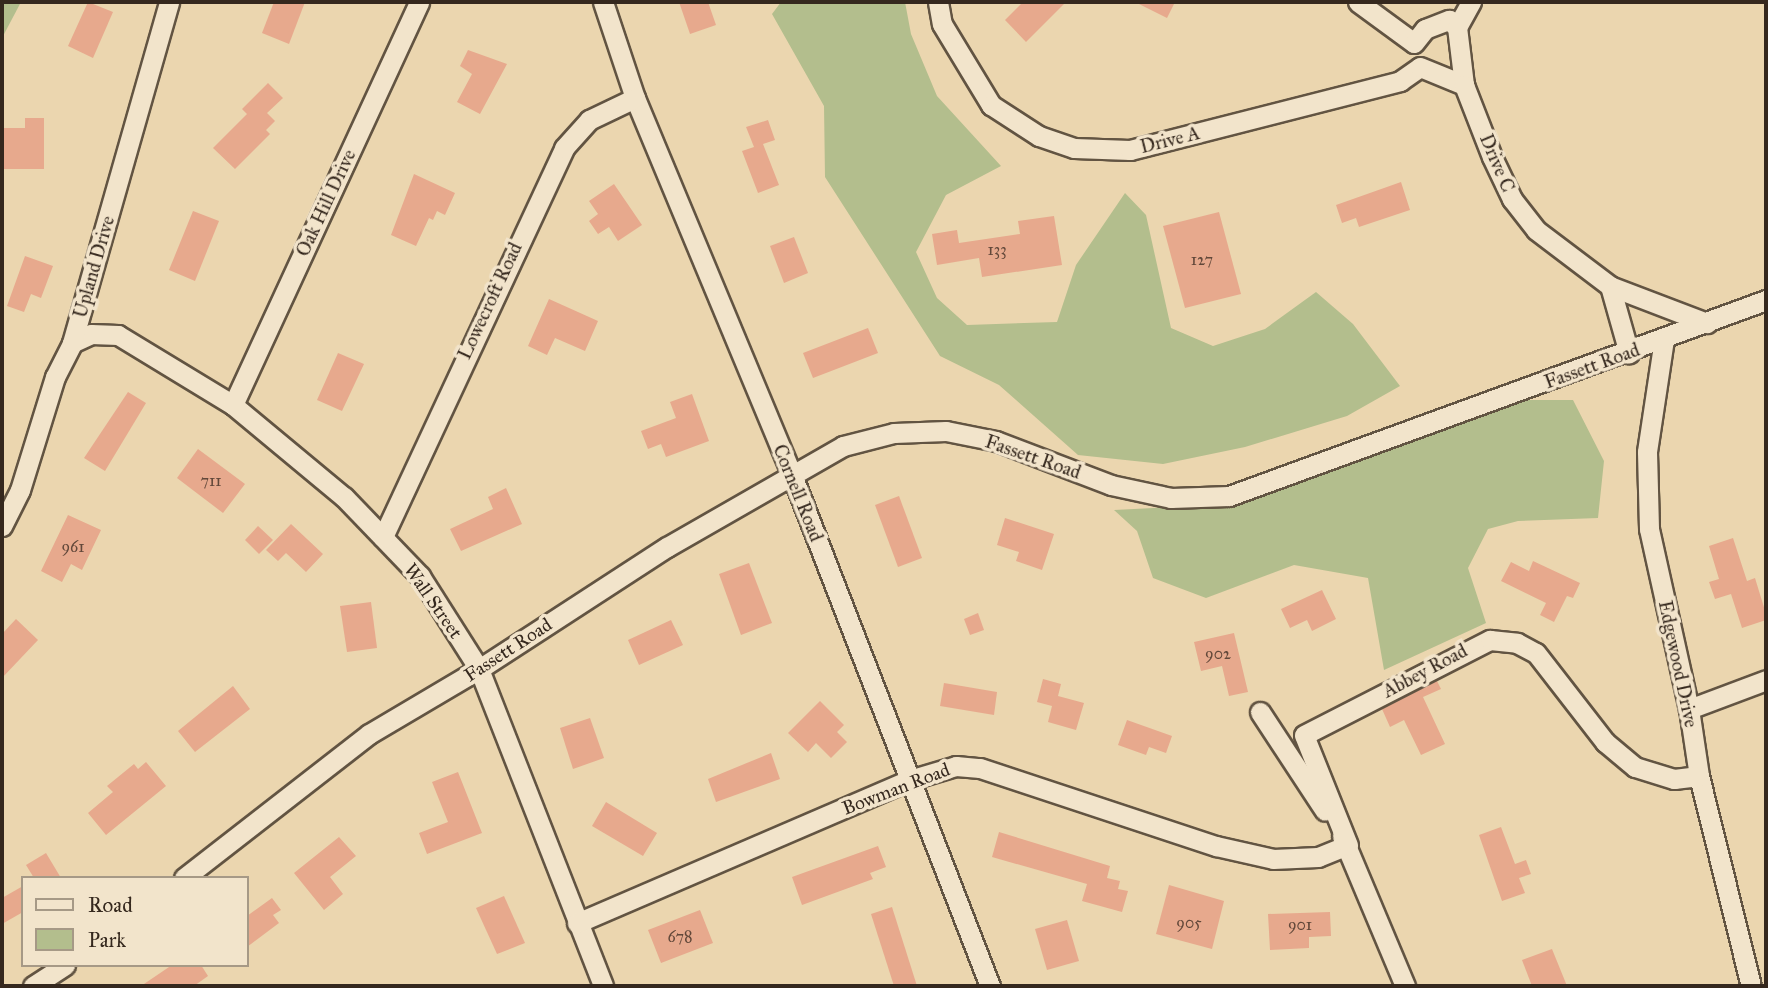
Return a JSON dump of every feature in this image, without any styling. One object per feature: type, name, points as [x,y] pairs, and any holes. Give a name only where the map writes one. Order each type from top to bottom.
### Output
[{"type":"street","name":"Upland Drive","points":[[2,526],[20,490],[55,377],[72,343],[169,2]]},
{"type":"street","name":"Oak Hill Drive","points":[[233,405],[419,2]]},
{"type":"street","name":"Cornell Road","points":[[603,2],[635,98],[792,475],[990,986]]},
{"type":"street","name":"Drive A","points":[[938,2],[942,24],[991,105],[1039,136],[1074,148],[1130,150],[1400,81],[1420,67]]},
{"type":"street","points":[[1358,2],[1414,43],[1420,67],[1464,85]]},
{"type":"street","points":[[1414,43],[1425,29],[1448,20],[1457,27],[1471,2]]},
{"type":"street","name":"Drive C","points":[[1457,27],[1464,85],[1512,198],[1536,230],[1610,286],[1707,323]]},
{"type":"street","name":"Lowecroft Road","points":[[383,537],[564,148],[589,120],[635,98]]},
{"type":"street","points":[[1610,286],[1629,353]]},
{"type":"street","name":"Fassett Road","points":[[187,876],[369,734],[479,669],[667,547],[843,446],[894,433],[946,431],[996,442],[1121,487],[1171,498],[1229,496],[1629,353],[1766,300]]},
{"type":"street","name":"Wall Street","points":[[72,343],[91,334],[118,335],[233,405],[344,497],[420,576],[479,669],[603,986]]},
{"type":"street","name":"Edgewood Drive","points":[[1664,339],[1647,452],[1649,529],[1689,709],[1699,776],[1751,986]]},
{"type":"street","name":"Abbey Road","points":[[1348,845],[1304,735],[1482,641],[1508,641],[1536,653],[1605,742],[1635,767],[1674,779],[1699,776]]},
{"type":"street","points":[[1689,709],[1766,680]]},
{"type":"street","points":[[1260,712],[1348,845],[1405,986]]},
{"type":"street","name":"Bowman Road","points":[[578,923],[909,780],[956,766],[980,768],[1216,846],[1273,859],[1318,857],[1348,845]]},
{"type":"street","points":[[33,986],[62,967]]},
{"type":"green space","points":[[2,2],[21,2],[2,38]]},
{"type":"green space","points":[[781,2],[905,2],[911,34],[937,96],[1001,166],[946,195],[916,252],[937,298],[967,325],[1057,322],[1076,265],[1125,193],[1146,215],[1171,328],[1213,346],[1265,329],[1316,292],[1353,324],[1400,386],[1347,416],[1245,447],[1163,464],[1078,455],[999,385],[940,356],[825,177],[824,106],[772,14]]},
{"type":"green space","points":[[1518,400],[1573,400],[1604,461],[1598,518],[1518,521],[1488,529],[1468,568],[1486,623],[1384,670],[1368,578],[1294,565],[1206,598],[1153,578],[1137,531],[1114,510],[1233,504]]},
{"type":"building","points":[[88,2],[113,12],[93,58],[68,46]]},
{"type":"building","points":[[274,2],[305,2],[289,44],[262,33]]},
{"type":"building","points":[[679,2],[708,2],[716,25],[690,34]]},
{"type":"building","points":[[1023,2],[1066,2],[1026,42],[1005,20]]},
{"type":"building","points":[[1135,2],[1175,2],[1167,18]]},
{"type":"building","points":[[468,50],[507,64],[480,114],[457,102],[472,74],[460,66]]},
{"type":"building","points":[[268,83],[283,98],[267,113],[275,121],[266,130],[270,134],[235,169],[213,148],[247,114],[242,109]]},
{"type":"building","points":[[25,118],[44,118],[44,169],[2,169],[2,128],[25,128]]},
{"type":"building","points":[[768,120],[775,140],[763,144],[779,185],[758,193],[742,151],[754,147],[746,127]]},
{"type":"building","points":[[414,174],[455,193],[445,215],[437,211],[433,220],[429,218],[416,246],[391,235]]},
{"type":"building","points":[[1401,182],[1410,210],[1359,227],[1356,218],[1342,223],[1336,205]]},
{"type":"building","points":[[614,184],[642,225],[618,241],[609,227],[598,234],[589,221],[598,214],[589,201]]},
{"type":"building","points":[[193,211],[219,221],[195,281],[169,270]]},
{"type":"building","points":[[1219,212],[1241,294],[1185,308],[1163,226]]},
{"type":"building","points":[[1054,216],[1062,265],[982,277],[979,258],[937,265],[932,234],[957,230],[959,243],[1020,234],[1018,221]]},
{"type":"building","points":[[794,237],[808,273],[784,283],[770,246]]},
{"type":"building","points":[[25,256],[53,266],[41,298],[31,294],[24,312],[7,306]]},
{"type":"building","points":[[549,299],[598,321],[585,351],[555,338],[547,355],[528,346]]},
{"type":"building","points":[[868,328],[878,353],[813,378],[803,353]]},
{"type":"building","points":[[338,353],[364,364],[342,411],[317,400]]},
{"type":"building","points":[[128,392],[146,403],[105,471],[84,458]]},
{"type":"building","points":[[692,394],[709,441],[666,457],[661,444],[648,449],[641,431],[676,418],[670,402]]},
{"type":"building","points":[[198,449],[245,484],[223,513],[177,478]]},
{"type":"building","points":[[506,488],[522,524],[461,551],[450,529],[493,509],[488,497]]},
{"type":"building","points":[[899,496],[922,558],[898,567],[875,505]]},
{"type":"building","points":[[68,515],[101,530],[82,570],[71,564],[62,582],[41,571]]},
{"type":"building","points":[[1005,518],[1054,534],[1042,570],[1016,561],[1019,552],[997,545]]},
{"type":"building","points":[[291,524],[323,554],[306,572],[286,553],[278,561],[266,550]]},
{"type":"building","points":[[258,526],[273,540],[259,554],[245,540]]},
{"type":"building","points":[[1733,538],[1747,581],[1755,578],[1766,614],[1766,620],[1742,628],[1731,594],[1715,599],[1709,582],[1719,579],[1709,546]]},
{"type":"building","points":[[1533,561],[1580,583],[1573,598],[1567,596],[1554,622],[1540,615],[1546,603],[1501,581],[1511,562],[1529,571]]},
{"type":"building","points":[[749,563],[772,623],[741,635],[719,574]]},
{"type":"building","points":[[1322,590],[1336,619],[1312,631],[1307,620],[1290,628],[1281,609]]},
{"type":"building","points":[[371,602],[377,648],[347,652],[340,606]]},
{"type":"building","points":[[978,613],[984,630],[970,635],[964,619]]},
{"type":"building","points":[[16,619],[38,640],[2,678],[2,634]]},
{"type":"building","points":[[671,620],[683,645],[639,665],[628,640]]},
{"type":"building","points":[[1234,633],[1248,692],[1229,696],[1222,666],[1201,671],[1194,642]]},
{"type":"building","points":[[1043,679],[1061,684],[1058,696],[1084,703],[1076,730],[1048,722],[1052,706],[1037,702]]},
{"type":"building","points":[[1437,681],[1441,689],[1423,697],[1445,744],[1421,755],[1404,720],[1390,727],[1382,709]]},
{"type":"building","points":[[944,683],[997,692],[994,715],[940,706]]},
{"type":"building","points":[[233,686],[250,709],[195,752],[178,731]]},
{"type":"building","points":[[820,701],[844,725],[837,732],[847,742],[831,758],[816,743],[808,752],[788,733]]},
{"type":"building","points":[[590,718],[604,758],[573,769],[560,728]]},
{"type":"building","points":[[1127,720],[1172,736],[1166,753],[1149,747],[1146,755],[1118,745]]},
{"type":"building","points":[[771,753],[780,779],[716,802],[708,779]]},
{"type":"building","points":[[146,762],[166,786],[106,835],[88,813],[113,792],[107,786],[134,764],[138,769]]},
{"type":"building","points":[[458,772],[482,833],[427,854],[419,833],[448,822],[432,782]]},
{"type":"building","points":[[606,802],[657,833],[643,856],[592,826]]},
{"type":"building","points":[[1501,827],[1515,864],[1526,860],[1531,874],[1519,878],[1525,893],[1502,901],[1479,835]]},
{"type":"building","points":[[999,832],[1110,866],[1107,878],[1120,881],[1118,889],[1128,891],[1122,912],[1082,901],[1087,884],[992,857]]},
{"type":"building","points":[[339,837],[356,856],[330,877],[343,894],[324,910],[294,873]]},
{"type":"building","points":[[878,846],[886,867],[870,873],[873,879],[802,905],[792,877]]},
{"type":"building","points":[[46,853],[60,876],[33,876],[26,865]]},
{"type":"building","points":[[1169,885],[1224,901],[1212,949],[1156,934]]},
{"type":"building","points":[[21,887],[21,913],[2,924],[2,898]]},
{"type":"building","points":[[504,896],[525,943],[497,954],[476,908]]},
{"type":"building","points":[[272,898],[281,910],[273,915],[279,923],[248,946],[248,915]]},
{"type":"building","points":[[892,907],[917,986],[894,986],[871,914]]},
{"type":"building","points":[[700,910],[713,943],[661,963],[648,930]]},
{"type":"building","points":[[1330,912],[1331,936],[1309,937],[1309,948],[1270,950],[1268,914]]},
{"type":"building","points":[[1067,920],[1079,961],[1047,970],[1035,929]]},
{"type":"building","points":[[1552,949],[1567,986],[1532,986],[1522,960]]},
{"type":"building","points":[[169,967],[202,967],[208,976],[194,986],[141,986]]}]
